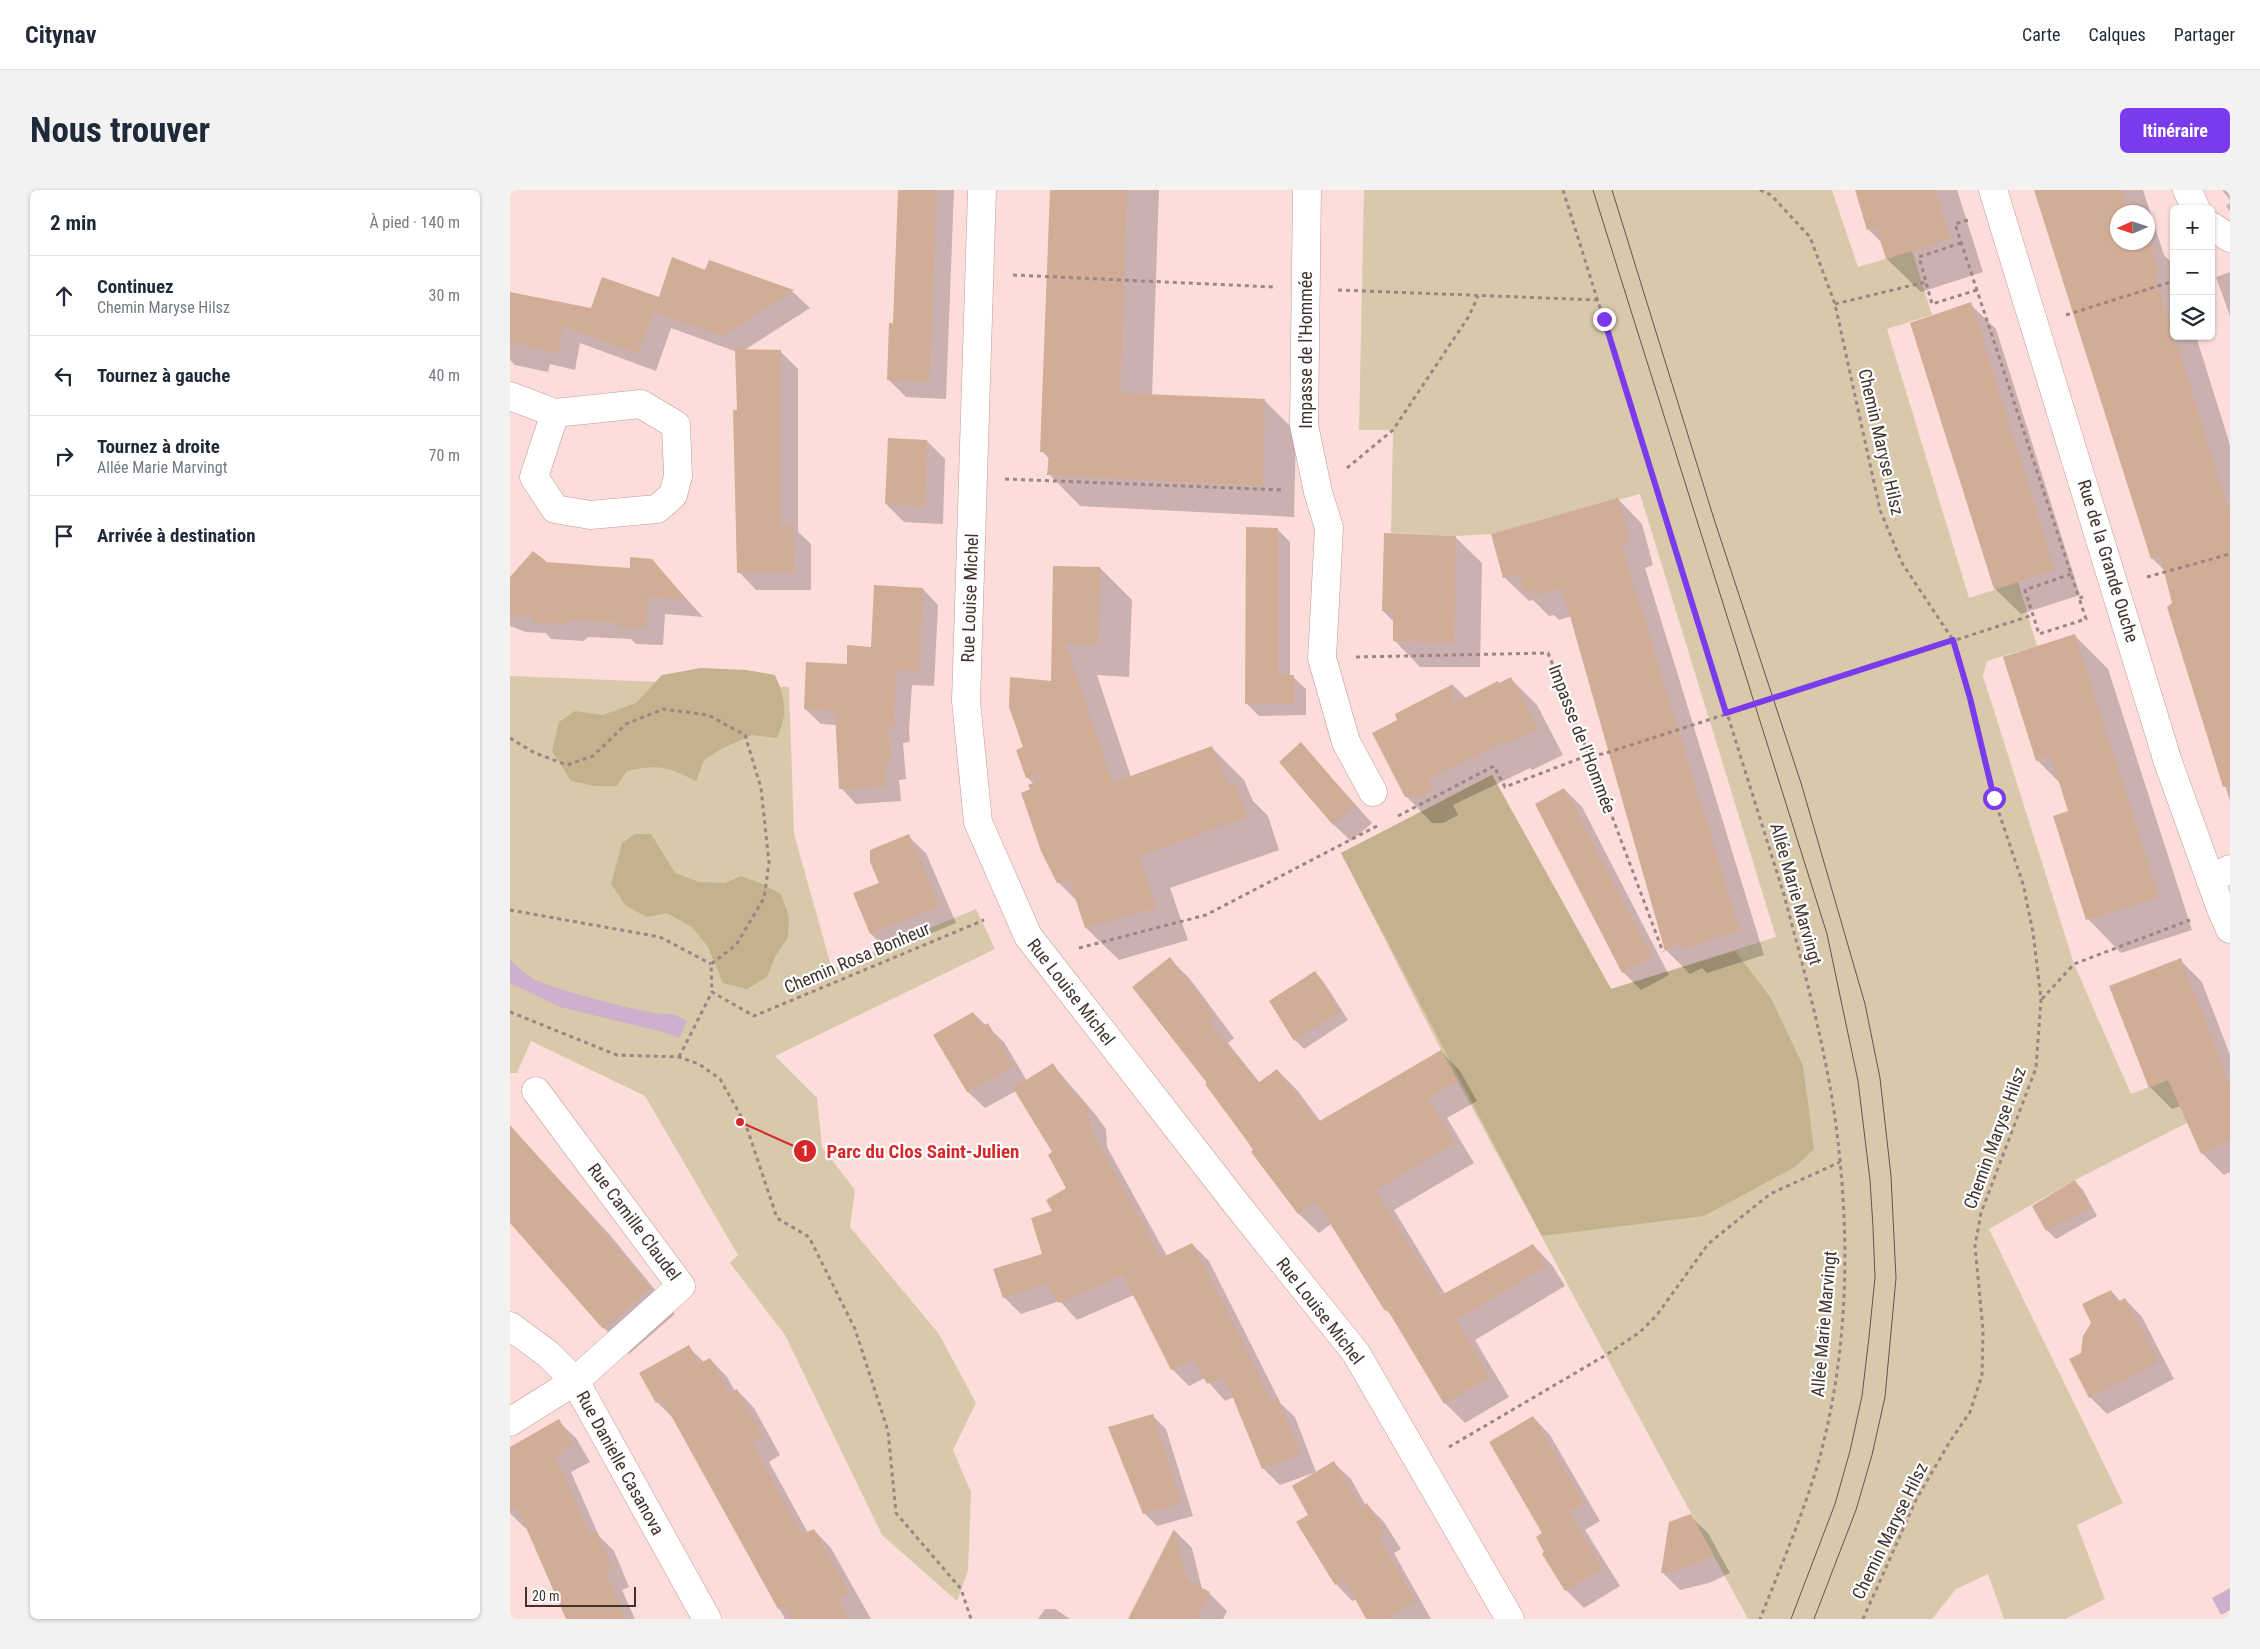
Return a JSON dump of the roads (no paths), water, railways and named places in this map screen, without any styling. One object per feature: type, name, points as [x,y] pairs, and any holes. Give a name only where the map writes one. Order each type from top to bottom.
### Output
[{"type":"street","name":"Rue Louise Michel","points":[[982,190],[966,702],[978,822],[1028,936],[1238,1206],[1356,1353],[1510,1619]]},
{"type":"street","name":"Impasse de l'Hommée","points":[[1307,190],[1304,425],[1318,492],[1329,528],[1322,658],[1346,742],[1374,792]]},
{"type":"street","name":"Rue de la Grande Ouche","points":[[1993,190],[2168,762],[2220,874],[2225,919]]},
{"type":"street","points":[[2187,190],[2194,205]]},
{"type":"street","points":[[2215,229],[2230,238]]},
{"type":"street","points":[[510,396],[555,413],[641,404],[676,425],[678,476],[673,495],[657,509],[590,515],[555,509],[534,477],[555,413]]},
{"type":"street","name":"Rue Camille Claudel","points":[[536,1091],[681,1286],[575,1381]]},
{"type":"street","name":"Rue Danielle Casanova","points":[[510,1326],[548,1354],[575,1381],[708,1619]]},
{"type":"street","points":[[510,1422],[575,1381]]},
{"type":"tram line","points":[[1593,190],[1827,934],[1858,1081],[1870,1180],[1875,1277],[1862,1396],[1850,1451],[1835,1504],[1791,1619]]},
{"type":"tram line","points":[[1612,190],[1714,519],[1801,783],[1865,1004],[1880,1078],[1891,1176],[1896,1278],[1885,1397],[1872,1455],[1856,1510],[1814,1619]]},
{"type":"place","name":"Parc du Clos Saint-Julien","points":[[740,1122]]}]
